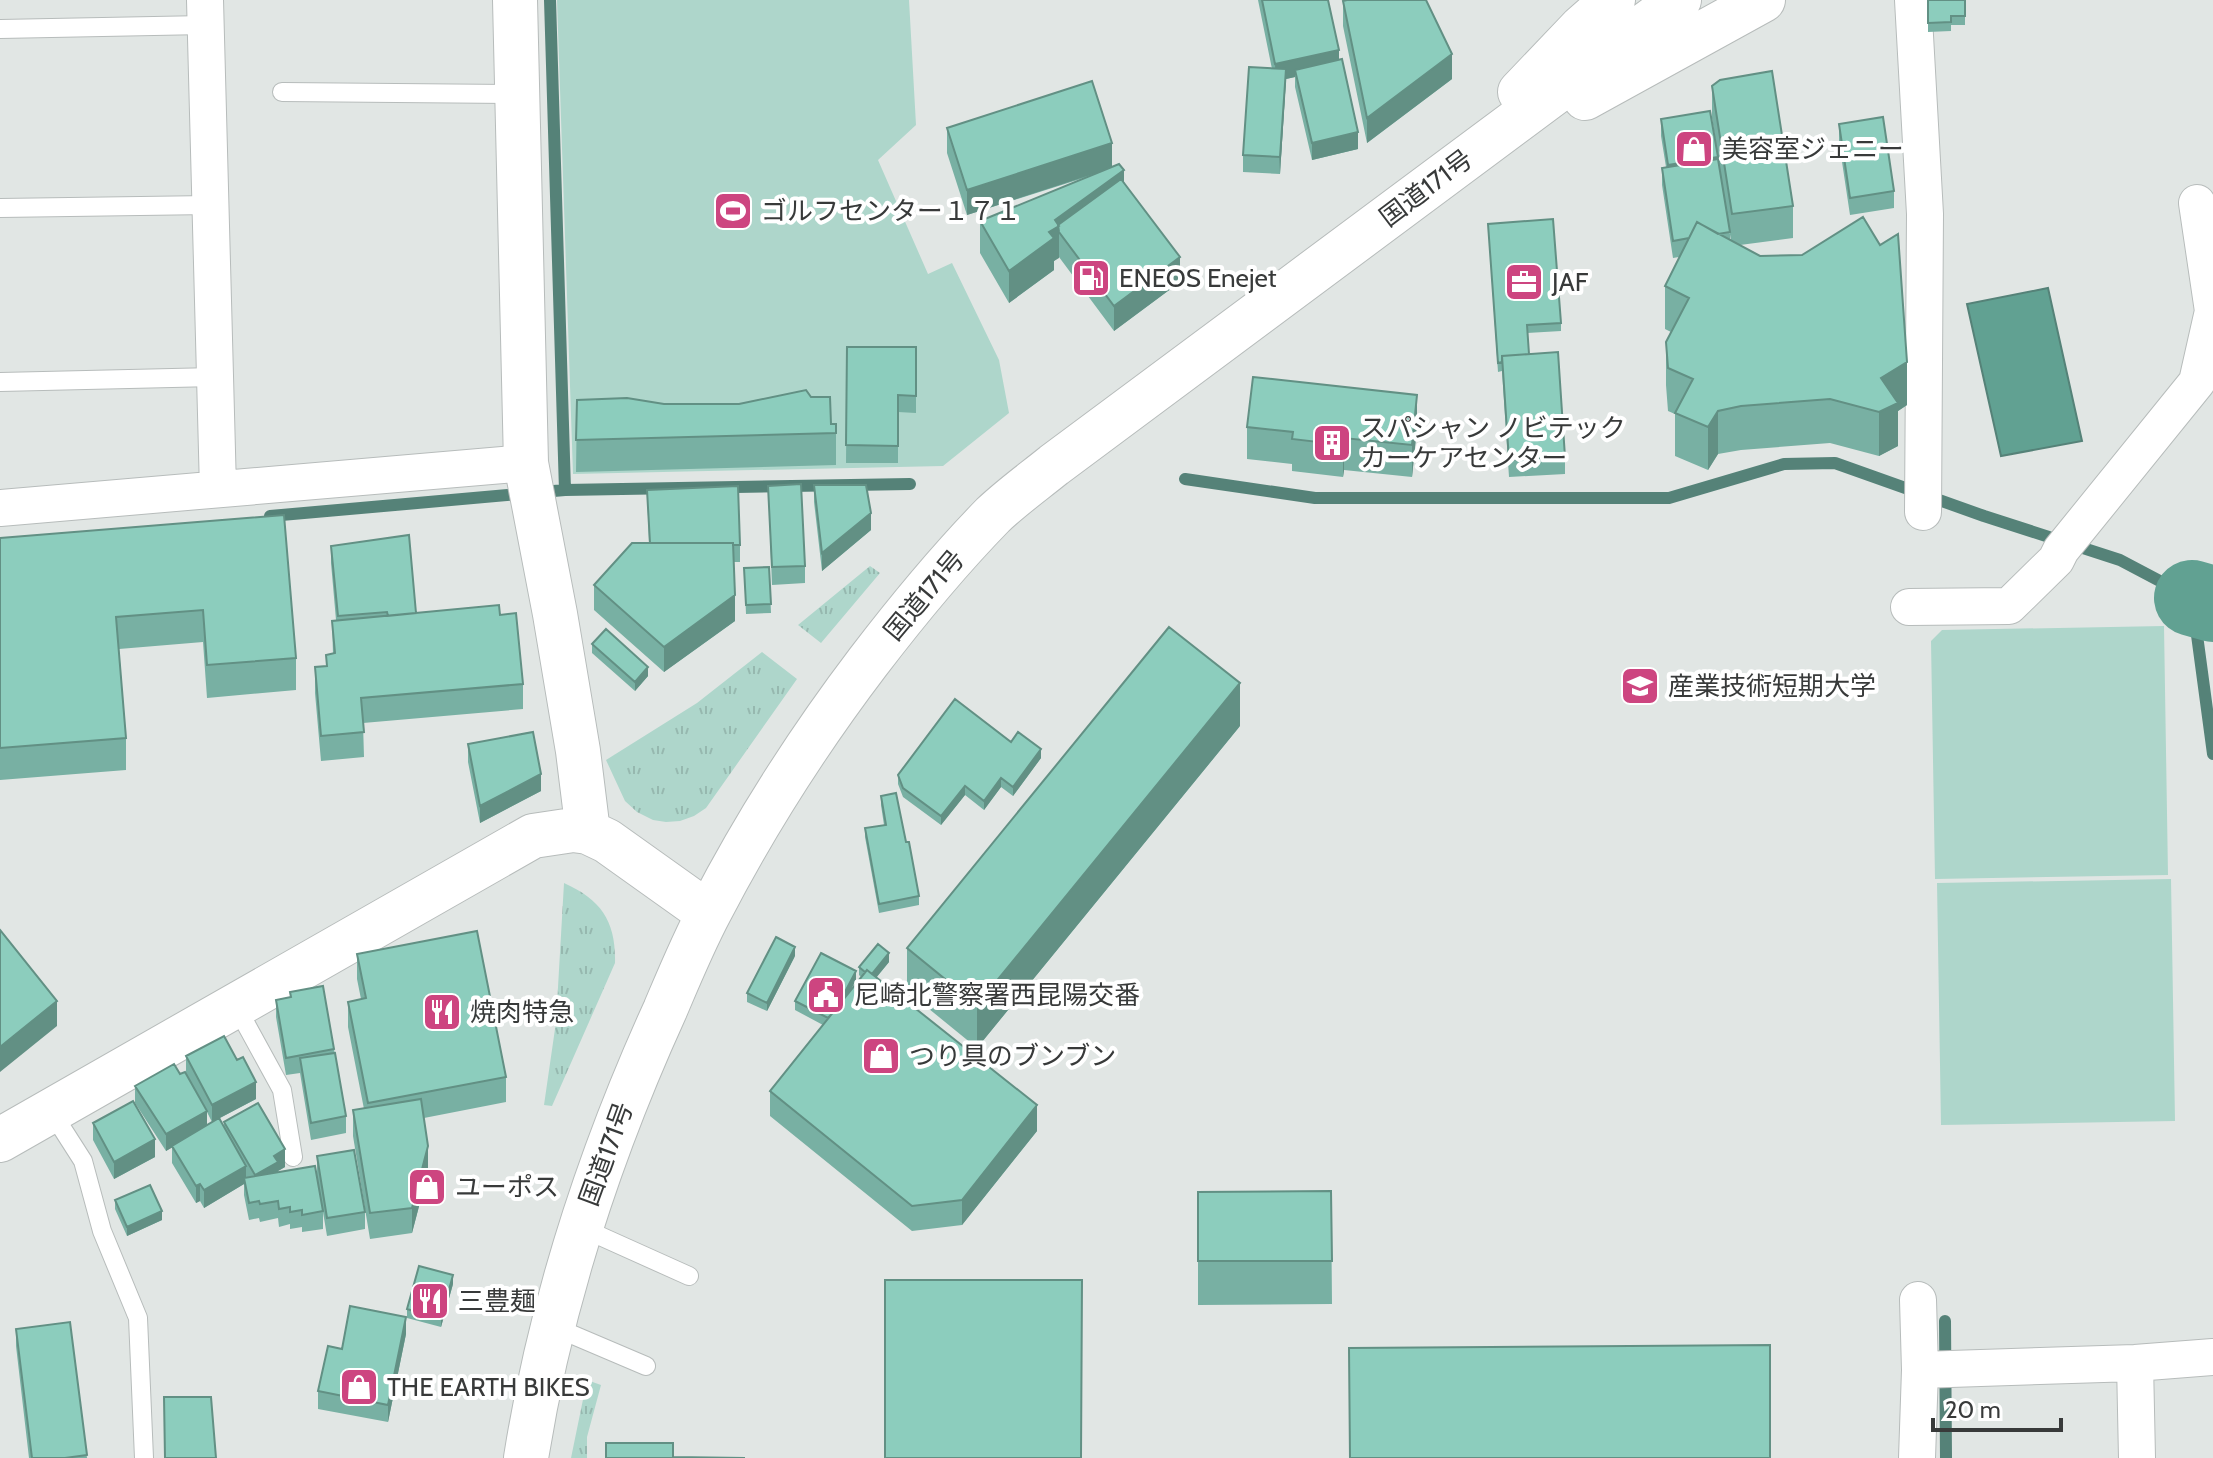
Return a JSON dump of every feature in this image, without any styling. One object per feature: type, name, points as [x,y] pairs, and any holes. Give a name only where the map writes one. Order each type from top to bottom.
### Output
[{"type":"main road","points":[[515,0],[526,463],[555,614],[588,832]]},
{"type":"main road","points":[[1436,180],[1582,27],[1613,0]]},
{"type":"main road","name":"国道171号","points":[[526,1458],[538,1383],[552,1326],[600,1164],[637,1071],[708,913],[757,826],[830,712],[910,608],[993,516],[1054,465],[1679,0]]},
{"type":"main road","points":[[1436,180],[1763,0]]},
{"type":"main road","points":[[0,1140],[533,836],[573,830],[588,832],[607,841],[708,913]]},
{"type":"street","points":[[1913,0],[1925,214],[1923,512]]},
{"type":"street","points":[[205,12],[218,489]]},
{"type":"street","points":[[1909,607],[2009,606],[2047,569],[2197,382],[2213,311],[2197,203]]},
{"type":"street","points":[[0,508],[526,463]]},
{"type":"street","points":[[1917,1458],[1920,1370],[1918,1300]]},
{"type":"street","points":[[1920,1370],[2135,1363],[2213,1357]]},
{"type":"street","points":[[2135,1363],[2137,1458]]},
{"type":"lane","points":[[0,29],[205,12]]},
{"type":"lane","points":[[282,92],[517,94]]},
{"type":"lane","points":[[0,208],[210,205]]},
{"type":"lane","points":[[0,382],[215,377]]},
{"type":"lane","points":[[236,1006],[282,1090],[293,1157]]},
{"type":"lane","points":[[51,1111],[83,1161],[102,1231],[138,1318],[144,1458]]},
{"type":"lane","points":[[580,1227],[689,1276]]},
{"type":"lane","points":[[552,1326],[646,1366]]},
{"type":"green space","name":"ゴルフセンター１７１","points":[[557,0],[909,0],[916,125],[878,160],[928,274],[952,263],[999,360],[1009,413],[943,466],[573,474]]},
{"type":"green space","points":[[870,566],[880,573],[821,643],[798,625]]},
{"type":"green space","points":[[2164,626],[2168,875],[1935,879],[1931,641],[1942,630]]},
{"type":"green space","points":[[762,652],[797,679],[706,808],[680,821],[666,822],[637,812],[625,801],[606,760],[697,703]]},
{"type":"green space","points":[[2171,879],[2175,1121],[1941,1125],[1937,883]]},
{"type":"green space","points":[[564,883],[588,897],[604,914],[613,936],[615,963],[552,1106],[544,1105],[556,1022]]},
{"type":"green space","points":[[587,1380],[601,1385],[587,1437],[587,1458],[571,1458]]},
{"type":"shaded area","points":[[2048,288],[2082,441],[2001,456],[1967,304]]},
{"type":"building","points":[[1262,0],[1328,0],[1339,50],[1275,64]]},
{"type":"building","points":[[1426,0],[1452,54],[1367,118],[1343,1]]},
{"type":"building","points":[[1928,0],[1965,0],[1965,16],[1951,16],[1951,22],[1928,23]]},
{"type":"building","points":[[1342,59],[1358,132],[1312,143],[1295,70]]},
{"type":"building","points":[[1249,67],[1286,69],[1280,157],[1243,155]]},
{"type":"building","points":[[1772,71],[1793,206],[1732,214],[1712,86],[1720,80]]},
{"type":"building","points":[[1092,81],[1112,143],[967,190],[947,128]]},
{"type":"building","points":[[1710,111],[1718,157],[1668,165],[1661,119]]},
{"type":"building","points":[[1883,117],[1894,191],[1850,198],[1839,124]]},
{"type":"building","points":[[1718,159],[1730,232],[1718,234],[1697,222],[1689,238],[1673,241],[1662,168]]},
{"type":"building","points":[[1119,164],[1124,170],[1055,220],[1059,226],[1049,232],[1054,238],[1009,271],[980,221]]},
{"type":"building","points":[[1121,179],[1180,257],[1114,306],[1059,232],[1058,225]]},
{"type":"building","points":[[1863,217],[1880,245],[1898,234],[1907,362],[1881,378],[1898,403],[1879,412],[1830,399],[1741,406],[1718,411],[1708,427],[1675,413],[1693,379],[1668,368],[1666,342],[1689,298],[1665,286],[1697,222],[1760,256],[1802,255]]},
{"type":"building","name":"JAF","points":[[1553,219],[1561,323],[1527,325],[1529,354],[1502,356],[1502,362],[1498,363],[1488,224]]},
{"type":"building","points":[[847,347],[916,347],[916,396],[898,395],[898,446],[846,445]]},
{"type":"building","points":[[1558,352],[1565,457],[1509,460],[1502,356]]},
{"type":"building","points":[[1253,377],[1417,395],[1412,445],[1344,438],[1343,445],[1292,439],[1293,432],[1247,427]]},
{"type":"building","points":[[806,390],[811,397],[830,397],[831,424],[836,424],[836,433],[576,440],[577,400],[627,398],[664,404],[739,404]]},
{"type":"building","points":[[801,484],[805,566],[772,567],[768,486]]},
{"type":"building","points":[[814,485],[866,485],[871,513],[822,553]]},
{"type":"building","points":[[738,486],[740,545],[650,543],[647,490]]},
{"type":"building","points":[[284,515],[296,658],[207,665],[203,610],[116,617],[126,738],[0,748],[0,538]]},
{"type":"building","points":[[409,535],[416,613],[338,616],[331,546]]},
{"type":"building","points":[[632,543],[733,543],[735,595],[664,647],[594,585]]},
{"type":"building","points":[[769,567],[771,604],[746,605],[744,568]]},
{"type":"building","points":[[499,605],[500,615],[516,613],[523,684],[361,698],[364,732],[321,736],[315,667],[327,666],[326,655],[335,653],[332,621]]},
{"type":"building","points":[[1169,627],[1240,683],[977,1005],[907,948]]},
{"type":"building","points":[[606,629],[648,667],[635,682],[592,644]]},
{"type":"building","points":[[955,699],[1011,742],[1018,732],[1041,749],[1013,787],[1001,778],[984,801],[965,786],[941,816],[903,788],[898,775]]},
{"type":"building","points":[[533,732],[541,774],[480,806],[468,744]]},
{"type":"building","points":[[896,793],[919,896],[879,904],[865,828],[886,825],[881,796]]},
{"type":"building","points":[[0,930],[57,1001],[0,1047]]},
{"type":"building","points":[[477,931],[506,1077],[368,1103],[348,1002],[366,998],[357,954]]},
{"type":"building","points":[[776,937],[795,947],[767,1003],[747,993]]},
{"type":"building","points":[[878,944],[889,953],[872,974],[867,970],[865,972],[859,967]]},
{"type":"building","name":"尼崎北警察署西昆陽交番","points":[[821,953],[856,971],[828,1018],[795,1001]]},
{"type":"building","name":"つり具のブンブン","points":[[867,970],[1037,1105],[962,1200],[912,1206],[770,1091]]},
{"type":"building","points":[[323,986],[334,1049],[286,1058],[276,1000],[291,997],[290,992]]},
{"type":"building","points":[[224,1036],[237,1060],[243,1057],[256,1082],[212,1105],[186,1056]]},
{"type":"building","points":[[335,1053],[346,1116],[311,1123],[300,1058]]},
{"type":"building","points":[[174,1064],[180,1074],[185,1072],[207,1111],[166,1134],[135,1086]]},
{"type":"building","points":[[421,1099],[428,1146],[412,1208],[370,1213],[353,1110]]},
{"type":"building","points":[[133,1101],[155,1139],[114,1162],[93,1123]]},
{"type":"building","points":[[258,1103],[285,1149],[274,1156],[278,1162],[255,1175],[224,1122]]},
{"type":"building","points":[[219,1118],[246,1166],[204,1190],[200,1184],[196,1186],[172,1146]]},
{"type":"building","points":[[354,1150],[365,1212],[327,1218],[317,1156]]},
{"type":"building","points":[[315,1166],[323,1211],[302,1215],[302,1210],[290,1212],[290,1207],[279,1209],[278,1201],[249,1203],[244,1178]]},
{"type":"building","points":[[150,1185],[162,1211],[127,1227],[115,1200]]},
{"type":"building","points":[[1331,1191],[1332,1261],[1198,1261],[1198,1192]]},
{"type":"building","name":"三豊麺","points":[[419,1266],[453,1275],[441,1319],[407,1309]]},
{"type":"building","points":[[885,1280],[1082,1280],[1081,1458],[885,1458]]},
{"type":"building","name":"THE EARTH BIKES","points":[[350,1306],[406,1317],[388,1405],[318,1391],[328,1346],[342,1349]]},
{"type":"building","points":[[70,1322],[87,1455],[32,1458],[16,1329]]},
{"type":"building","points":[[1770,1345],[1770,1458],[1350,1458],[1349,1348]]},
{"type":"building","points":[[164,1397],[211,1397],[216,1458],[165,1458]]},
{"type":"building","points":[[606,1443],[673,1443],[673,1457],[745,1458],[606,1458]]},
{"type":"waterway","points":[[550,0],[565,490]]},
{"type":"waterway","points":[[1185,479],[1315,498],[1669,498],[1784,464],[1835,463],[2120,560],[2192,598],[2213,754]]},
{"type":"waterway","points":[[270,516],[565,490],[910,484]]},
{"type":"waterway","points":[[2192,598],[2213,604]]},
{"type":"waterway","points":[[1945,1321],[1946,1458]]},
{"type":"place","name":"美容室ジェニー","points":[[1694,149]]},
{"type":"place","name":"ゴルフセンター１７１","points":[[733,211]]},
{"type":"place","name":"ENEOS Enejet","points":[[1091,278]]},
{"type":"place","name":"JAF","points":[[1524,282]]},
{"type":"place","name":"スパシャン ノビテック カーケアセンター","points":[[1332,443]]},
{"type":"place","name":"産業技術短期大学","points":[[1640,686]]},
{"type":"place","name":"尼崎北警察署西昆陽交番","points":[[826,995]]},
{"type":"place","name":"焼肉特急","points":[[442,1012]]},
{"type":"place","name":"つり具のブンブン","points":[[881,1056]]},
{"type":"place","name":"ユーポス","points":[[427,1187]]},
{"type":"place","name":"三豊麺","points":[[430,1301]]},
{"type":"place","name":"THE EARTH BIKES","points":[[359,1387]]}]
